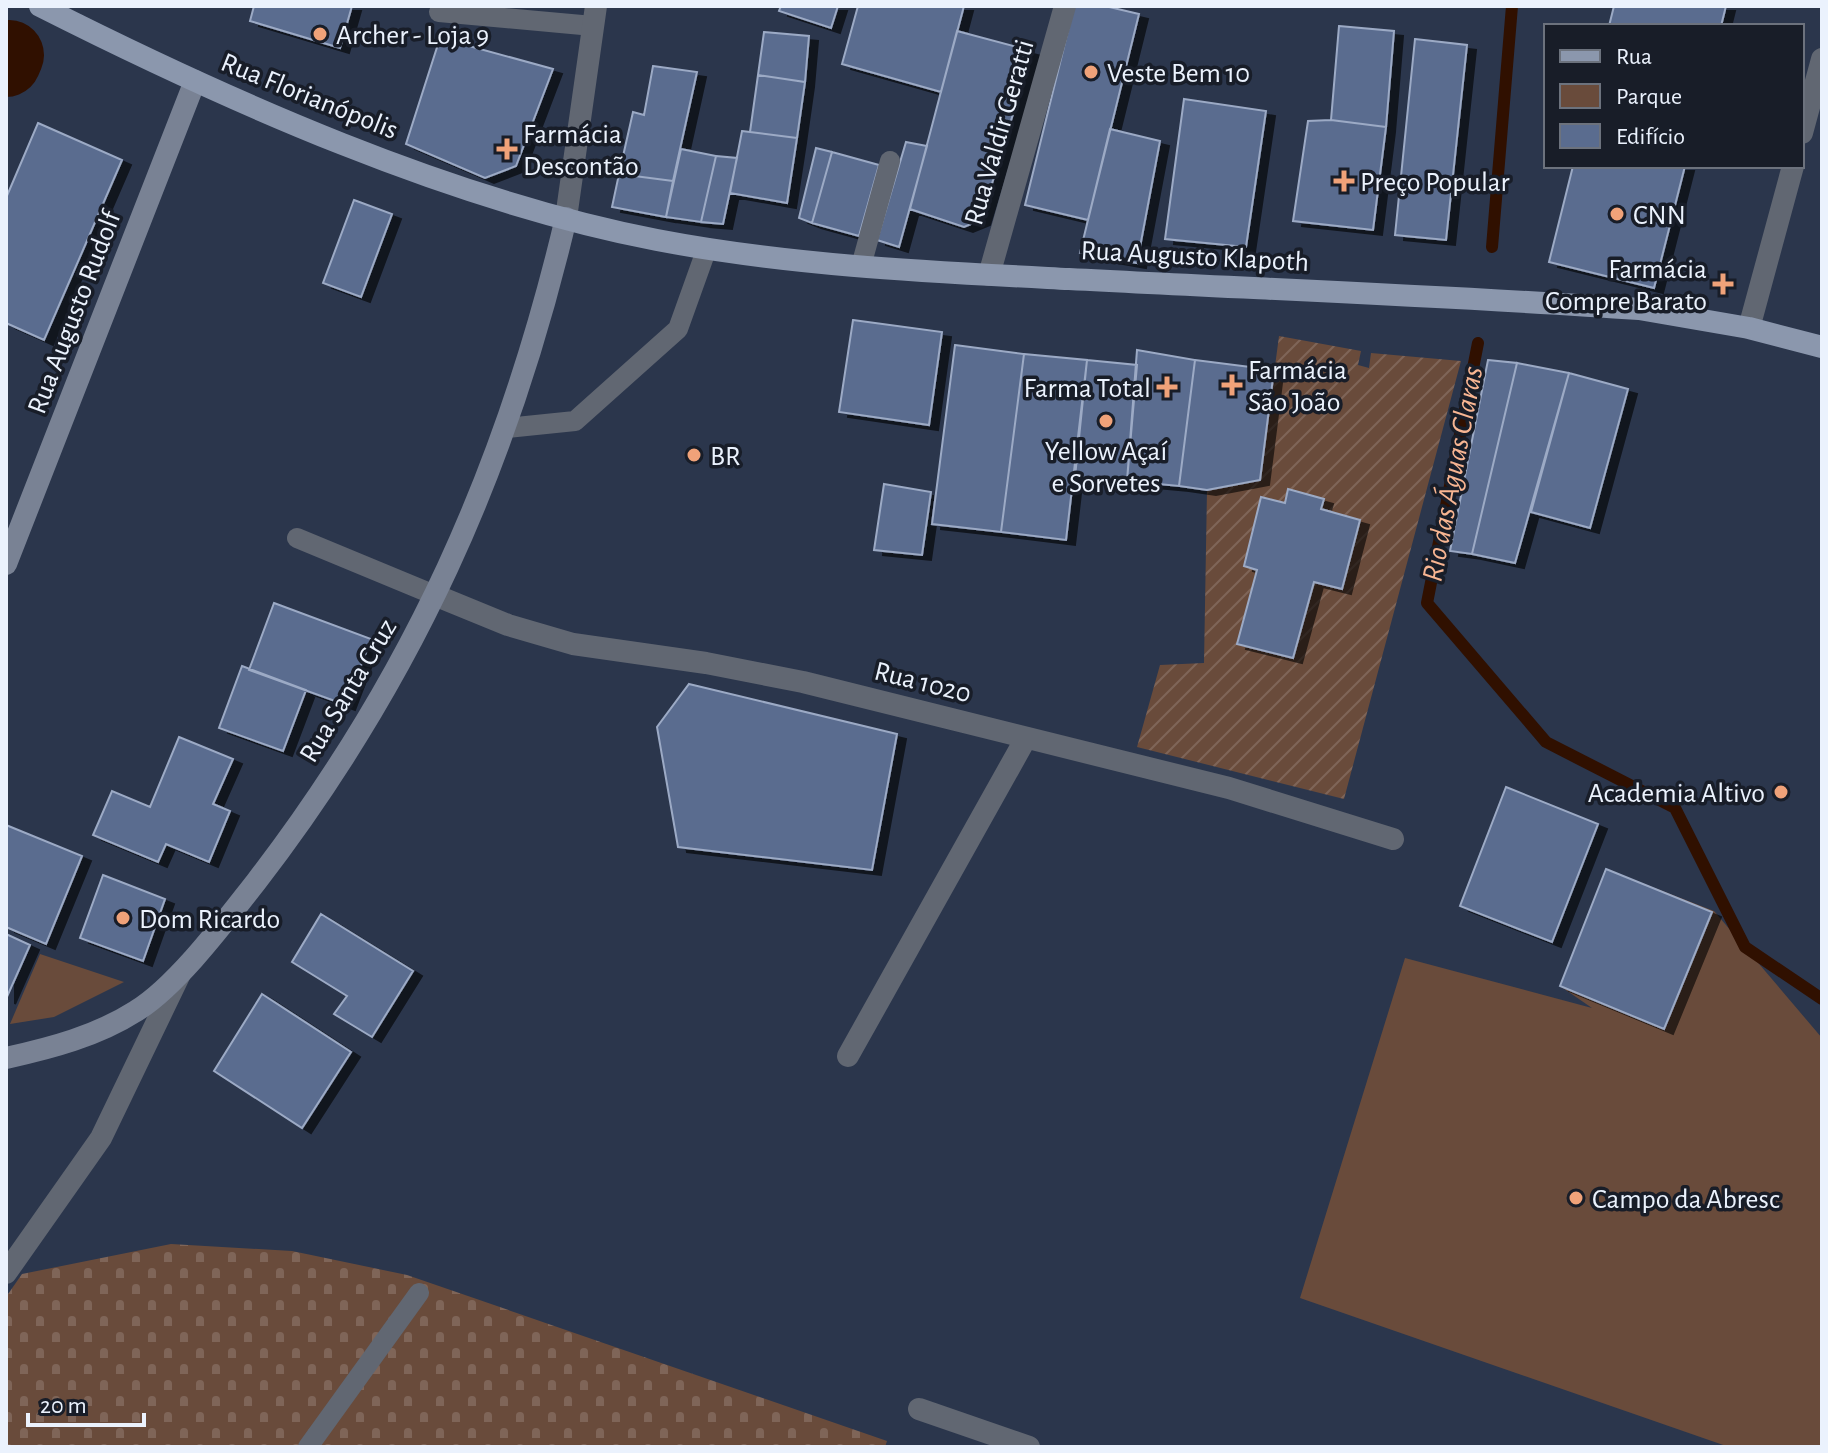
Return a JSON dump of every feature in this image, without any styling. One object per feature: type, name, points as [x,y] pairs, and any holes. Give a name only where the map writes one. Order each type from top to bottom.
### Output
[{"type":"main road","name":"Rua Florianópolis","points":[[40,6],[195,81],[369,153],[566,218]]},
{"type":"main road","name":"Rua Augusto Rudolf","points":[[6,564],[195,81]]},
{"type":"main road","name":"Rua Augusto Klapoth","points":[[566,218],[707,248],[861,266],[1609,306],[1749,328],[1822,347]]},
{"type":"main road","name":"Rua Santa Cruz","points":[[6,1058],[75,1041],[138,1010],[183,968],[288,840],[371,712],[437,596],[507,428],[546,303],[566,218]]},
{"type":"street","name":"Rua Valdir Geratti","points":[[989,275],[1065,6]]},
{"type":"street","points":[[566,218],[595,16]]},
{"type":"street","points":[[1804,126],[1822,59]]},
{"type":"street","points":[[1749,328],[1792,168]]},
{"type":"street","name":"Rua 1020","points":[[437,596],[508,625],[573,644],[706,663],[803,682],[1229,788],[1393,839]]},
{"type":"street","points":[[848,1056],[1026,738]]},
{"type":"street","points":[[6,1273],[101,1138],[141,1062],[183,968]]},
{"type":"street","points":[[919,1409],[1029,1447]]},
{"type":"lane","points":[[439,12],[595,16]]},
{"type":"lane","points":[[861,266],[890,161]]},
{"type":"lane","points":[[507,428],[575,421],[678,329],[707,248]]},
{"type":"lane","points":[[297,538],[437,596]]},
{"type":"lane","points":[[308,1447],[419,1293]]},
{"type":"green space","points":[[1279,336],[1361,351],[1358,365],[1369,368],[1371,353],[1461,361],[1344,799],[1137,747],[1160,665],[1204,663],[1207,490],[1260,480]]},
{"type":"green space","name":"Campo da Abresc","points":[[1606,869],[1714,911],[1822,1038],[1822,1447],[1729,1447],[1300,1298],[1405,958],[1592,1008],[1560,986]]},
{"type":"green space","points":[[40,954],[124,982],[54,1017],[10,1024]]},
{"type":"green space","points":[[171,1244],[292,1251],[407,1275],[887,1441],[885,1447],[6,1447],[6,1297],[22,1274]]},
{"type":"building","name":"Archer - Loja 9","points":[[254,6],[352,6],[340,48],[250,21]]},
{"type":"building","points":[[781,6],[838,6],[831,28],[779,11]]},
{"type":"building","points":[[858,6],[964,6],[941,92],[842,64]]},
{"type":"building","name":"Veste Bem 10","points":[[1074,6],[1105,6],[1139,14],[1088,220],[1025,205]]},
{"type":"building","points":[[1614,6],[1726,6],[1722,24],[1610,24]]},
{"type":"building","points":[[1339,26],[1394,31],[1386,127],[1331,120]]},
{"type":"building","points":[[957,31],[1032,51],[981,220],[964,227],[910,209]]},
{"type":"building","points":[[764,32],[809,36],[805,82],[758,75]]},
{"type":"building","points":[[440,38],[553,69],[516,166],[485,178],[406,144]]},
{"type":"building","points":[[1415,39],[1467,45],[1446,240],[1395,235]]},
{"type":"building","points":[[653,66],[697,72],[673,181],[619,174],[633,112],[644,115]]},
{"type":"building","points":[[758,75],[805,82],[797,138],[750,132]]},
{"type":"building","points":[[1184,99],[1266,111],[1246,247],[1165,239]]},
{"type":"building","points":[[1331,120],[1386,127],[1373,230],[1293,221],[1308,121]]},
{"type":"building","points":[[38,123],[122,160],[44,340],[6,323],[6,198]]},
{"type":"building","points":[[1110,129],[1160,141],[1137,263],[1080,253]]},
{"type":"building","points":[[742,131],[797,138],[787,203],[730,193]]},
{"type":"building","points":[[906,142],[927,146],[899,247],[877,240]]},
{"type":"building","points":[[816,148],[832,152],[812,223],[799,218]]},
{"type":"building","points":[[681,149],[716,156],[701,222],[666,217]]},
{"type":"building","points":[[832,152],[879,165],[859,236],[812,223]]},
{"type":"building","points":[[716,156],[737,158],[723,224],[701,222]]},
{"type":"building","name":"CNN","points":[[1572,168],[1684,168],[1654,288],[1549,262]]},
{"type":"building","points":[[619,174],[673,181],[666,217],[612,207]]},
{"type":"building","points":[[354,200],[392,214],[361,297],[323,283]]},
{"type":"building","points":[[853,320],[942,332],[929,425],[839,412]]},
{"type":"building","points":[[955,345],[1024,354],[1001,532],[932,524]]},
{"type":"building","points":[[1137,350],[1195,360],[1179,486],[1127,481]]},
{"type":"building","points":[[1024,354],[1087,360],[1066,540],[1001,532]]},
{"type":"building","name":"Yellow Açaí e Sorvetes","points":[[1087,360],[1137,365],[1127,481],[1075,477]]},
{"type":"building","points":[[1195,360],[1274,370],[1260,480],[1207,490],[1179,486]]},
{"type":"building","points":[[1488,360],[1517,363],[1472,554],[1450,551]]},
{"type":"building","points":[[1517,363],[1569,373],[1515,563],[1472,554]]},
{"type":"building","points":[[1569,373],[1628,389],[1590,528],[1531,512]]},
{"type":"building","points":[[884,484],[931,492],[922,555],[874,550]]},
{"type":"building","points":[[1288,489],[1324,499],[1321,509],[1360,520],[1342,589],[1314,582],[1293,658],[1237,644],[1257,570],[1244,566],[1261,497],[1285,503]]},
{"type":"building","points":[[274,603],[371,639],[346,705],[249,670]]},
{"type":"building","points":[[242,666],[306,690],[283,751],[219,728]]},
{"type":"building","points":[[689,684],[897,734],[872,870],[678,847],[657,727]]},
{"type":"building","points":[[179,737],[233,759],[213,804],[230,811],[209,862],[166,844],[158,862],[93,835],[112,791],[150,807]]},
{"type":"building","points":[[1506,787],[1598,824],[1552,942],[1460,906]]},
{"type":"building","points":[[6,825],[82,856],[46,944],[6,927]]},
{"type":"building","points":[[1606,869],[1712,912],[1664,1029],[1560,986]]},
{"type":"building","name":"Dom Ricardo","points":[[103,875],[165,899],[143,961],[80,938]]},
{"type":"building","points":[[321,914],[413,971],[372,1037],[334,1014],[347,996],[292,962]]},
{"type":"building","points":[[6,934],[30,945],[6,999]]},
{"type":"building","points":[[262,994],[351,1052],[302,1128],[214,1071]]},
{"type":"waterway","name":"Rio das Águas Claras","points":[[1492,247],[1512,6]]},
{"type":"waterway","name":"Rio das Águas Claras","points":[[6,62],[9,55]]},
{"type":"waterway","name":"Rio das Águas Claras","points":[[1478,343],[1427,603],[1546,742],[1675,808],[1745,947],[1822,999]]},
{"type":"place","name":"Archer - Loja 9","points":[[320,34]]},
{"type":"place","name":"Veste Bem 10","points":[[1091,72]]},
{"type":"place","name":"Farmácia Descontão","points":[[507,149]]},
{"type":"place","name":"Preço Popular","points":[[1344,181]]},
{"type":"place","name":"CNN","points":[[1617,214]]},
{"type":"place","name":"Farmácia Compre Barato","points":[[1723,284]]},
{"type":"place","name":"Farmácia São João","points":[[1232,385]]},
{"type":"place","name":"Farma Total","points":[[1167,387]]},
{"type":"place","name":"Yellow Açaí e Sorvetes","points":[[1106,421]]},
{"type":"place","name":"BR","points":[[694,455]]},
{"type":"place","name":"Academia Altivo","points":[[1781,792]]},
{"type":"place","name":"Dom Ricardo","points":[[123,918]]},
{"type":"place","name":"Campo da Abresc","points":[[1576,1198]]}]
